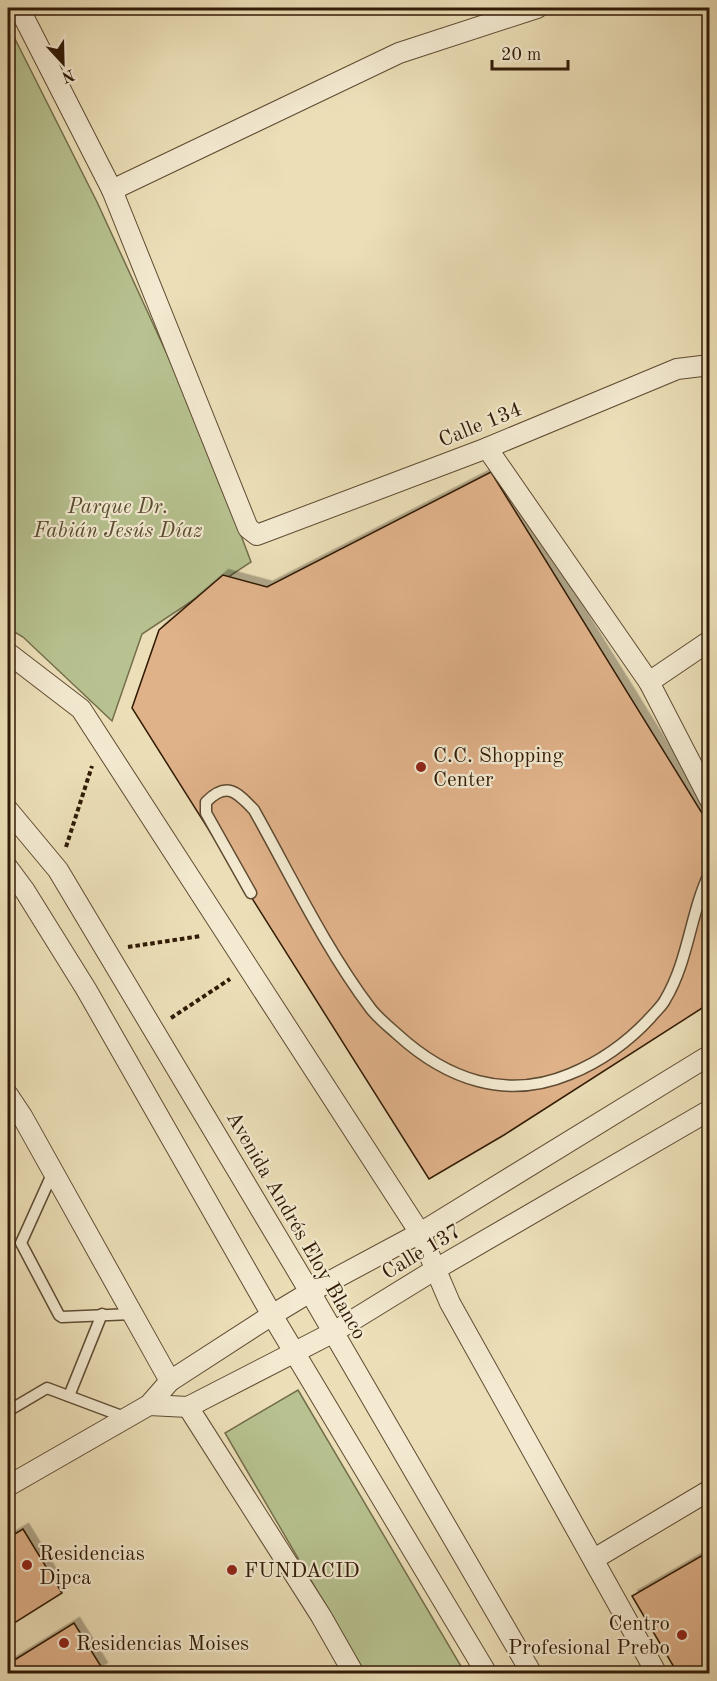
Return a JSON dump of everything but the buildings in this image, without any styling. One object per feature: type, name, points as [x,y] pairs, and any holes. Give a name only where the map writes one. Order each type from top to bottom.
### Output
[{"type":"street","points":[[19,8],[112,190],[399,53],[537,8]]},
{"type":"street","name":"Calle 134","points":[[112,190],[248,528],[257,535],[487,448],[676,369],[710,365]]},
{"type":"street","points":[[487,448],[649,682],[710,801]]},
{"type":"street","points":[[649,682],[708,642]]},
{"type":"street","points":[[8,653],[81,709],[420,1233],[450,1303],[657,1674]]},
{"type":"street","name":"Avenida Andrés Eloy Blanco","points":[[8,810],[58,870],[107,950],[310,1292],[532,1674]]},
{"type":"street","points":[[8,868],[25,891],[86,989],[272,1315],[487,1674]]},
{"type":"street","points":[[8,1486],[149,1405],[170,1381],[272,1315],[420,1233],[710,1055]]},
{"type":"street","points":[[8,1095],[15,1120],[53,1172],[170,1381]]},
{"type":"street","name":"Calle 137","points":[[188,1407],[332,1333],[436,1269],[710,1110]]},
{"type":"street","points":[[149,1405],[188,1407],[321,1616],[354,1674]]},
{"type":"street","points":[[594,1559],[710,1490]]},
{"type":"lane","points":[[251,893],[206,813],[206,802],[215,794],[229,790],[240,795],[254,810],[333,950],[372,1010],[414,1050],[468,1080],[511,1088],[554,1081],[594,1065],[633,1036],[664,1002],[679,972],[694,923],[699,894],[710,872]]},
{"type":"lane","points":[[53,1172],[22,1245],[60,1316],[132,1314]]},
{"type":"lane","points":[[69,1396],[102,1314]]},
{"type":"lane","points":[[8,1411],[47,1388],[128,1418]]},
{"type":"path","points":[[58,870],[101,739]]},
{"type":"path","points":[[107,950],[225,932]]},
{"type":"path","points":[[154,1029],[248,968]]},
{"type":"green space","name":"Parque Dr. Fabián Jesús Díaz","points":[[8,25],[97,202],[200,426],[251,562],[142,634],[112,721],[23,637],[8,628]]},
{"type":"green space","points":[[298,1390],[465,1673],[365,1673],[225,1433]]},
{"type":"place","name":"C.C. Shopping Center","points":[[421,767]]},
{"type":"place","name":"Residencias Dipca","points":[[27,1565]]},
{"type":"place","name":"FUNDACID","points":[[232,1570]]},
{"type":"place","name":"Centro Profesional Prebo","points":[[682,1635]]},
{"type":"place","name":"Residencias Moises","points":[[64,1643]]}]
